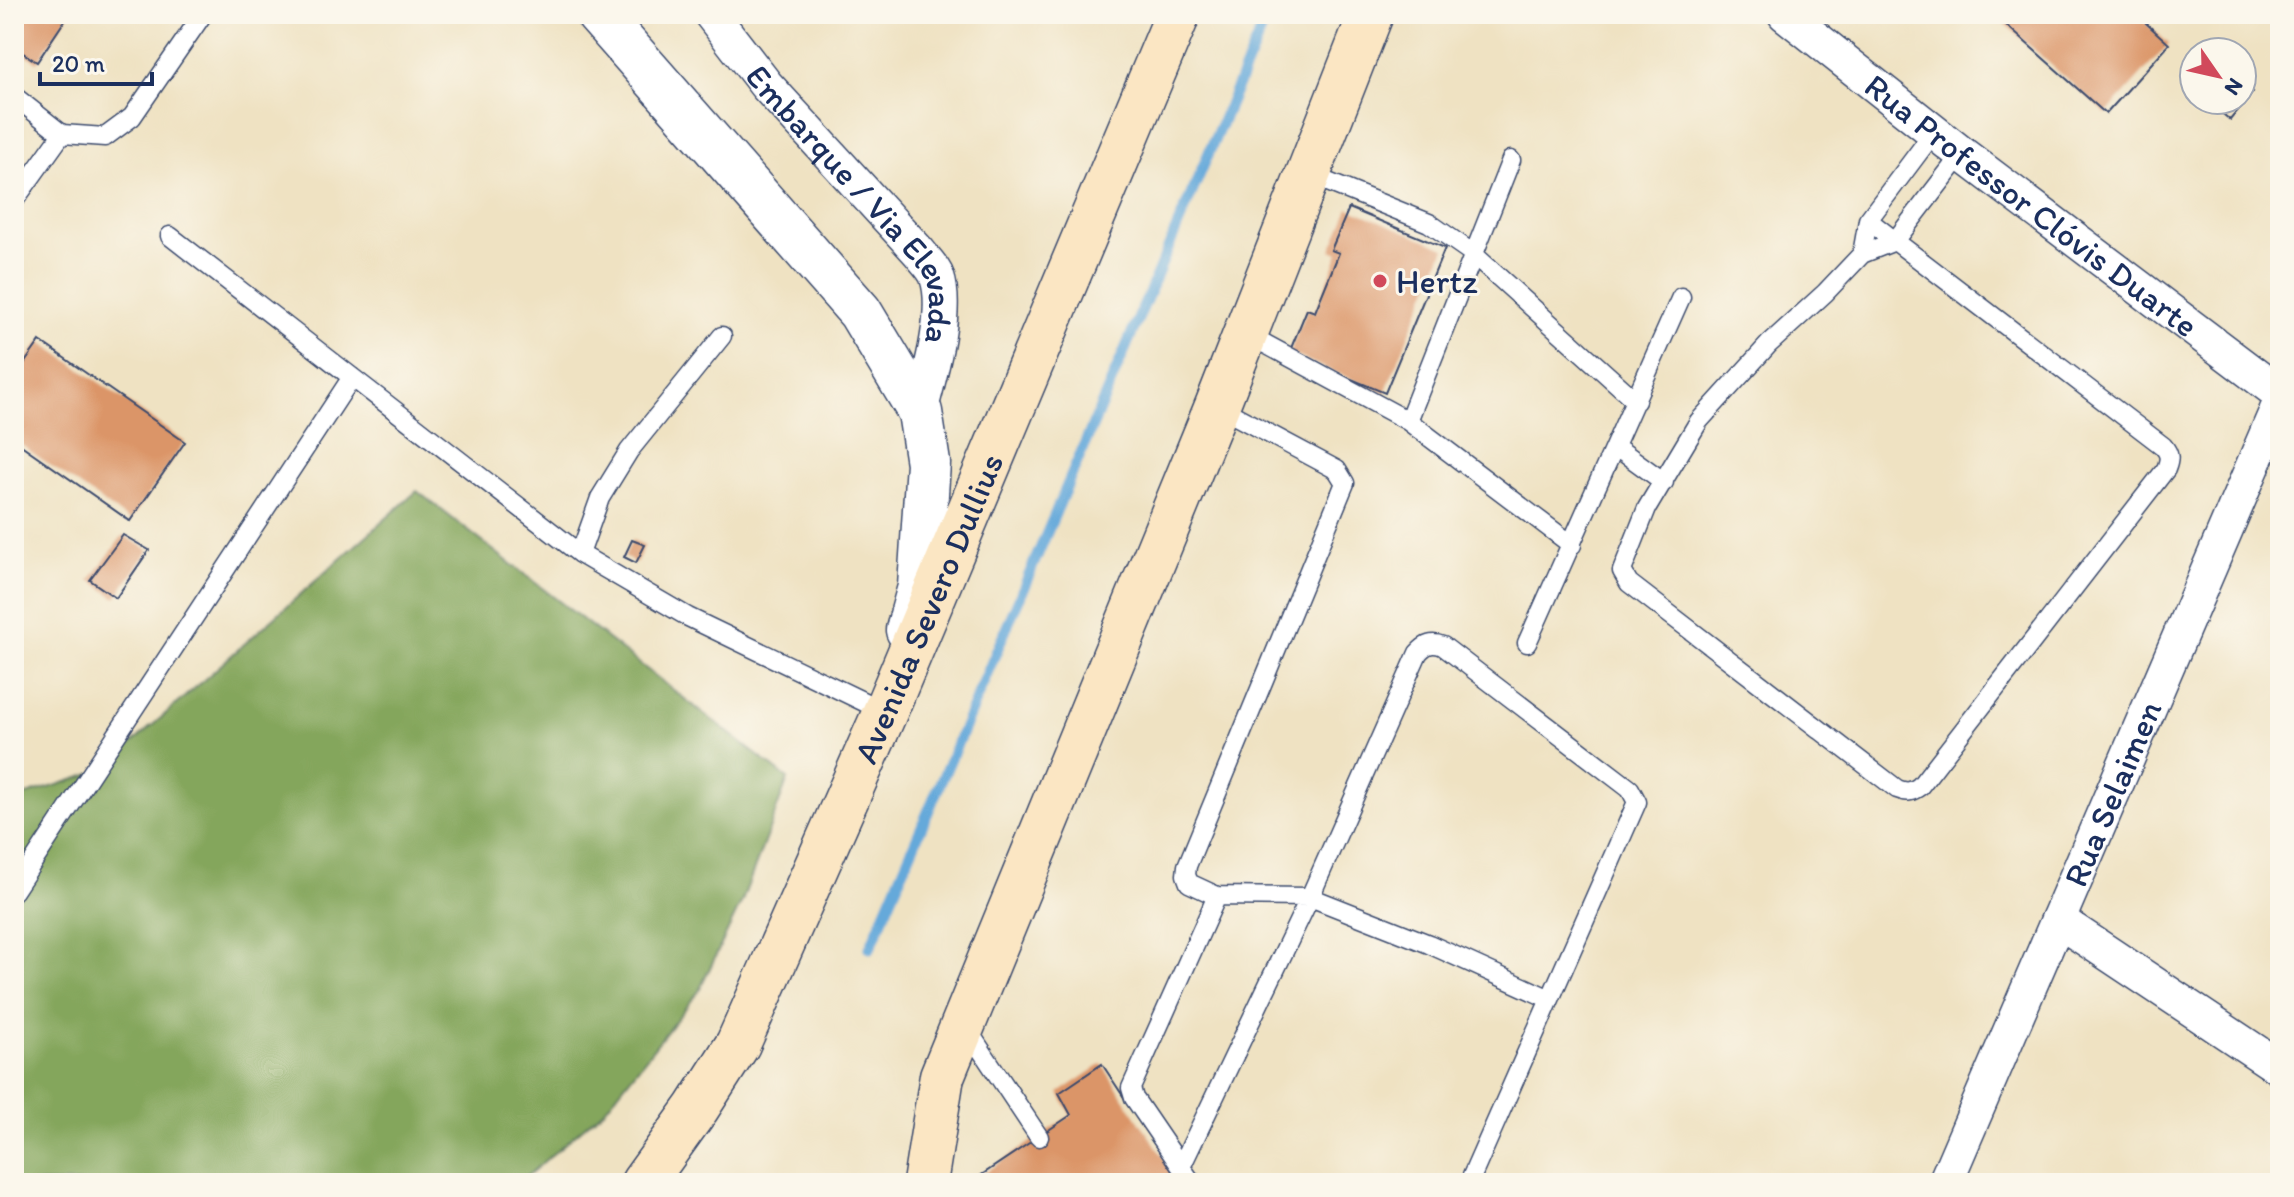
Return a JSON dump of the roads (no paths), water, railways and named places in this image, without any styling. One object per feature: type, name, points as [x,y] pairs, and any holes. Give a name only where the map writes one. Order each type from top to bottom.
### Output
[{"type":"main road","name":"Avenida Severo Dullius","points":[[643,1183],[738,1044],[885,712],[1178,14]]},
{"type":"main road","points":[[925,1183],[942,1076],[1217,406],[1371,14]]},
{"type":"street","points":[[598,14],[860,312],[920,412],[928,463],[920,587],[885,712]]},
{"type":"street","name":"Embarque / Via Elevada","points":[[711,14],[766,85],[937,275],[940,296],[935,355],[920,412]]},
{"type":"street","name":"Rua Professor Clóvis Duarte","points":[[1785,14],[1962,154],[2280,394]]},
{"type":"street","name":"Rua Selaimen","points":[[1945,1183],[2280,403]]},
{"type":"street","points":[[2058,920],[2280,1068]]},
{"type":"lane","points":[[14,96],[62,134],[105,137],[132,117],[203,14]]},
{"type":"lane","points":[[1862,254],[1868,220],[1934,132]]},
{"type":"lane","points":[[14,201],[62,134]]},
{"type":"lane","points":[[1868,220],[1895,241],[2163,446],[2169,461],[2150,490],[1920,786],[1905,792],[1897,789],[1624,578],[1624,564],[1647,508],[1699,421],[1769,344],[1862,254],[1895,241],[1962,154]]},
{"type":"lane","points":[[1408,421],[1511,160]]},
{"type":"lane","points":[[1308,174],[1429,223],[1472,253],[1636,401]]},
{"type":"lane","points":[[170,236],[580,554],[688,617],[885,712]]},
{"type":"lane","points":[[1527,643],[1681,297]]},
{"type":"lane","points":[[1245,333],[1408,421],[1572,545]]},
{"type":"lane","points":[[580,554],[600,498],[629,451],[722,336]]},
{"type":"lane","points":[[14,891],[352,377]]},
{"type":"lane","points":[[1217,406],[1337,470],[1345,483],[1187,866],[1189,883],[1217,896],[1310,897],[1429,944],[1550,999]]},
{"type":"lane","points":[[1616,447],[1664,482]]},
{"type":"lane","points":[[1181,1167],[1310,897],[1418,653],[1424,646],[1433,643],[1443,646],[1635,794],[1635,809],[1469,1183]]},
{"type":"lane","points":[[1192,1183],[1134,1098],[1131,1088],[1217,896]]},
{"type":"lane","points":[[964,1024],[1039,1137]]},
{"type":"waterway","points":[[870,948],[1268,14]]},
{"type":"place","name":"Hertz","points":[[1380,281]]}]
